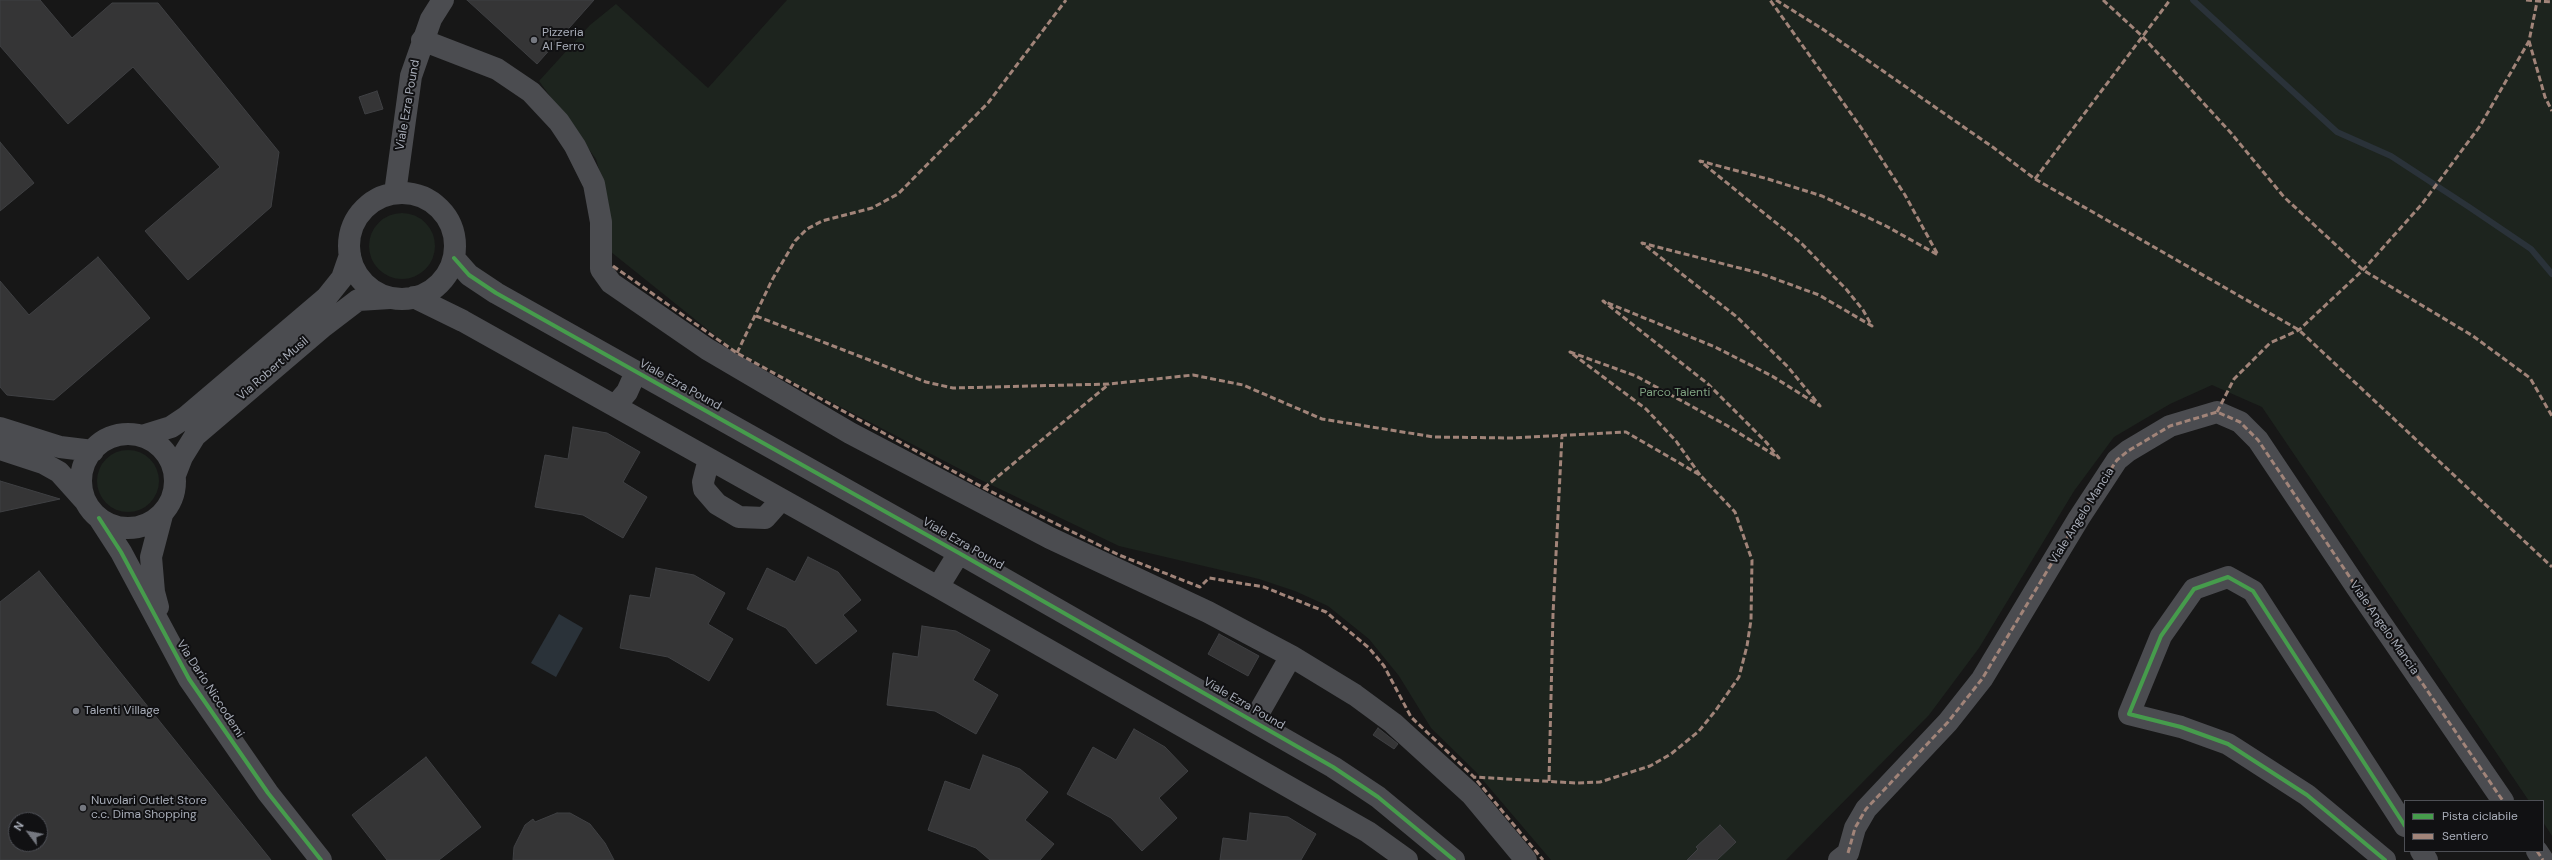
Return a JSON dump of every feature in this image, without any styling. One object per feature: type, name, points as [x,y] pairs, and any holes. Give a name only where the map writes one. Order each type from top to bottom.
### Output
[{"type":"street","name":"Viale Ezra Pound","points":[[395,193],[411,76],[422,40],[431,19],[443,0]]},
{"type":"street","points":[[422,40],[479,60],[509,76],[531,92],[559,122],[575,146],[594,184],[601,222],[601,269],[611,283],[707,349],[850,433],[1050,538],[1208,612],[1291,656],[1355,695],[1393,723],[1471,794],[1526,860]]},
{"type":"street","points":[[404,297],[436,286],[454,258],[452,233],[440,210],[419,196],[395,193],[372,202],[358,217],[350,234],[350,255],[355,271],[367,285],[383,295],[404,297],[463,321],[938,587],[1361,828],[1407,860]]},
{"type":"street","name":"Via Robert Musil","points":[[142,436],[171,427],[186,417],[326,298],[342,278],[350,255]]},
{"type":"street","name":"Viale Ezra Pound","points":[[454,258],[469,276],[482,285],[959,552],[1254,721],[1378,797],[1454,860]]},
{"type":"street","name":"Via Robert Musil","points":[[176,475],[182,457],[195,436],[343,310],[361,299],[404,297]]},
{"type":"street","points":[[615,406],[627,392],[636,372]]},
{"type":"street","name":"Viale Angelo Mancia","points":[[1846,858],[1855,828],[1866,809],[1948,722],[1982,679],[2079,518],[2117,460],[2134,447],[2170,426],[2217,412],[2240,422],[2258,440],[2356,588],[2502,800]]},
{"type":"street","points":[[0,428],[60,447],[93,450]]},
{"type":"street","points":[[0,449],[43,463],[60,472],[92,510],[112,526],[135,528],[149,524],[162,515],[171,502],[176,487],[176,475],[171,461],[164,449],[142,436],[130,434],[116,436],[104,441],[93,450],[87,459],[81,478],[92,510]]},
{"type":"street","points":[[709,459],[703,482],[704,489],[717,504],[734,514],[745,518],[765,518],[781,500]]},
{"type":"street","name":"Via Dario Niccodemi","points":[[92,510],[121,552],[189,679],[237,750],[321,860]]},
{"type":"street","name":"Via Dario Niccodemi","points":[[162,515],[153,542],[151,570],[154,592],[167,639]]},
{"type":"street","points":[[938,587],[959,552]]},
{"type":"street","points":[[2385,860],[2307,795],[2228,744],[2181,727],[2129,714],[2161,636],[2194,589],[2228,577],[2252,591],[2404,824]]},
{"type":"street","points":[[1254,721],[1291,656]]},
{"type":"green space","name":"Parco Talenti","points":[[787,0],[2552,0],[2552,836],[2544,824],[2544,800],[2528,800],[2262,407],[2212,385],[2170,404],[2114,437],[2074,491],[1979,648],[1929,715],[1786,860],[1551,860],[1476,772],[1431,728],[1399,676],[1369,639],[1328,606],[1295,591],[1259,579],[1119,546],[979,479],[737,353],[611,252],[608,201],[596,159],[539,81],[590,25],[616,4],[708,88]]},
{"type":"green space","points":[[402,213],[415,216],[425,223],[432,233],[435,246],[432,259],[425,269],[415,276],[402,279],[389,276],[379,269],[372,259],[369,246],[372,233],[379,223],[389,216]]},
{"type":"green space","points":[[122,450],[134,450],[150,459],[157,469],[159,481],[157,493],[150,503],[134,512],[122,512],[111,507],[102,498],[97,487],[97,475],[102,464],[111,455]]},
{"type":"shaded area","points":[[559,614],[583,628],[556,677],[531,663]]},
{"type":"building","points":[[0,0],[40,0],[72,38],[112,3],[158,3],[279,152],[271,207],[188,280],[145,231],[220,167],[133,67],[68,124],[0,46]]},
{"type":"building","name":"Pizzeria Al Ferro","points":[[467,0],[594,0],[537,64]]},
{"type":"building","points":[[377,91],[383,109],[365,114],[359,97]]},
{"type":"building","points":[[0,142],[34,183],[0,211]]},
{"type":"building","points":[[98,257],[150,318],[54,400],[7,395],[0,387],[0,281],[29,315]]},
{"type":"building","points":[[573,427],[607,433],[640,452],[623,482],[647,497],[623,538],[583,515],[535,507],[545,455],[568,459]]},
{"type":"building","points":[[0,481],[60,499],[0,512]]},
{"type":"building","points":[[808,557],[838,572],[861,600],[843,615],[857,631],[816,664],[786,628],[747,609],[767,568],[795,582]]},
{"type":"building","points":[[656,568],[694,575],[725,593],[708,624],[733,639],[709,681],[668,657],[620,648],[630,595],[650,598]]},
{"type":"building","name":"Talenti Village","points":[[39,571],[271,860],[0,860],[0,602]]},
{"type":"building","points":[[922,626],[956,631],[990,650],[973,680],[998,695],[976,734],[935,711],[887,705],[893,653],[918,657]]},
{"type":"building","points":[[1219,634],[1259,656],[1248,676],[1208,654]]},
{"type":"building","points":[[1378,728],[1398,744],[1394,749],[1373,735]]},
{"type":"building","points":[[1134,729],[1165,747],[1188,771],[1159,798],[1177,818],[1142,851],[1111,818],[1067,794],[1093,747],[1116,760]]},
{"type":"building","points":[[983,755],[1020,769],[1048,792],[1025,820],[1054,844],[1040,860],[990,860],[976,848],[928,830],[945,781],[970,790]]},
{"type":"building","points":[[426,757],[481,827],[439,860],[387,860],[352,815]]},
{"type":"building","points":[[557,813],[570,813],[590,824],[605,843],[614,860],[513,860],[514,847],[525,825],[533,819],[535,822]]},
{"type":"building","points":[[1250,813],[1288,817],[1316,834],[1301,860],[1220,860],[1223,838],[1247,841]]},
{"type":"building","points":[[1720,825],[1736,842],[1717,860],[1687,860],[1698,849],[1696,847]]},
{"type":"waterway","points":[[2193,0],[2337,132],[2391,156],[2469,207],[2531,249],[2552,274]]},
{"type":"marked path","points":[[737,353],[772,280],[795,241],[807,229],[822,221],[872,208],[898,194],[988,103],[1066,0]]},
{"type":"marked path","points":[[1700,475],[1676,441],[1646,409],[1570,352],[1636,376],[1726,425],[1779,458],[1766,442],[1708,384],[1603,301],[1715,347],[1772,376],[1820,406],[1788,367],[1737,317],[1642,243],[1759,273],[1819,295],[1872,326],[1863,310],[1846,289],[1802,244],[1700,161],[1768,179],[1822,196],[1886,226],[1938,255],[1905,195],[1862,129],[1770,0]]},
{"type":"marked path","points":[[1776,0],[1824,30],[1994,148],[2035,179],[2299,330],[2552,567]]},
{"type":"marked path","points":[[2103,0],[2142,36],[2231,133],[2284,197],[2363,270],[2473,336],[2530,378],[2552,416]]},
{"type":"marked path","points":[[2035,179],[2170,0]]},
{"type":"marked path","points":[[2526,0],[2552,2]]},
{"type":"marked path","points":[[2217,412],[2234,379],[2270,343],[2299,330],[2363,270],[2422,204],[2480,126],[2529,41],[2537,2]]},
{"type":"marked path","points":[[2529,41],[2545,97],[2552,111]]},
{"type":"marked path","points":[[613,266],[737,353],[984,488],[1119,555],[1200,587],[1209,578],[1264,587],[1326,612],[1369,648],[1384,666],[1411,717],[1474,777],[1543,860]]},
{"type":"marked path","points":[[756,316],[926,382],[953,388],[1109,384],[1193,375],[1243,385],[1322,419],[1434,437],[1512,438],[1626,432],[1700,475],[1735,512],[1752,560],[1751,620],[1747,646],[1739,677],[1716,710],[1699,731],[1671,754],[1650,766],[1600,782],[1576,783],[1474,777]]},
{"type":"marked path","points":[[984,488],[1109,384]]},
{"type":"marked path","points":[[1848,853],[1855,828],[1866,809],[1948,722],[1982,679],[2079,518],[2117,460],[2128,451],[2170,426],[2217,412],[2240,422],[2258,440],[2502,800]]},
{"type":"marked path","points":[[1549,781],[1553,614],[1562,435]]},
{"type":"marked path","points":[[2538,852],[2543,860]]},
{"type":"cycle path","points":[[454,258],[469,275],[496,293],[959,553],[1333,767],[1378,797],[1454,860]]},
{"type":"cycle path","points":[[99,518],[121,552],[189,679],[268,793],[321,860]]},
{"type":"cycle path","points":[[2385,860],[2307,795],[2228,744],[2181,727],[2129,714],[2161,636],[2194,589],[2228,577],[2253,591],[2404,824]]},
{"type":"place","name":"Pizzeria Al Ferro","points":[[534,40]]},
{"type":"place","name":"Talenti Village","points":[[76,711]]},
{"type":"place","name":"Nuvolari Outlet Store c.c. Dima Shopping","points":[[83,808]]}]
